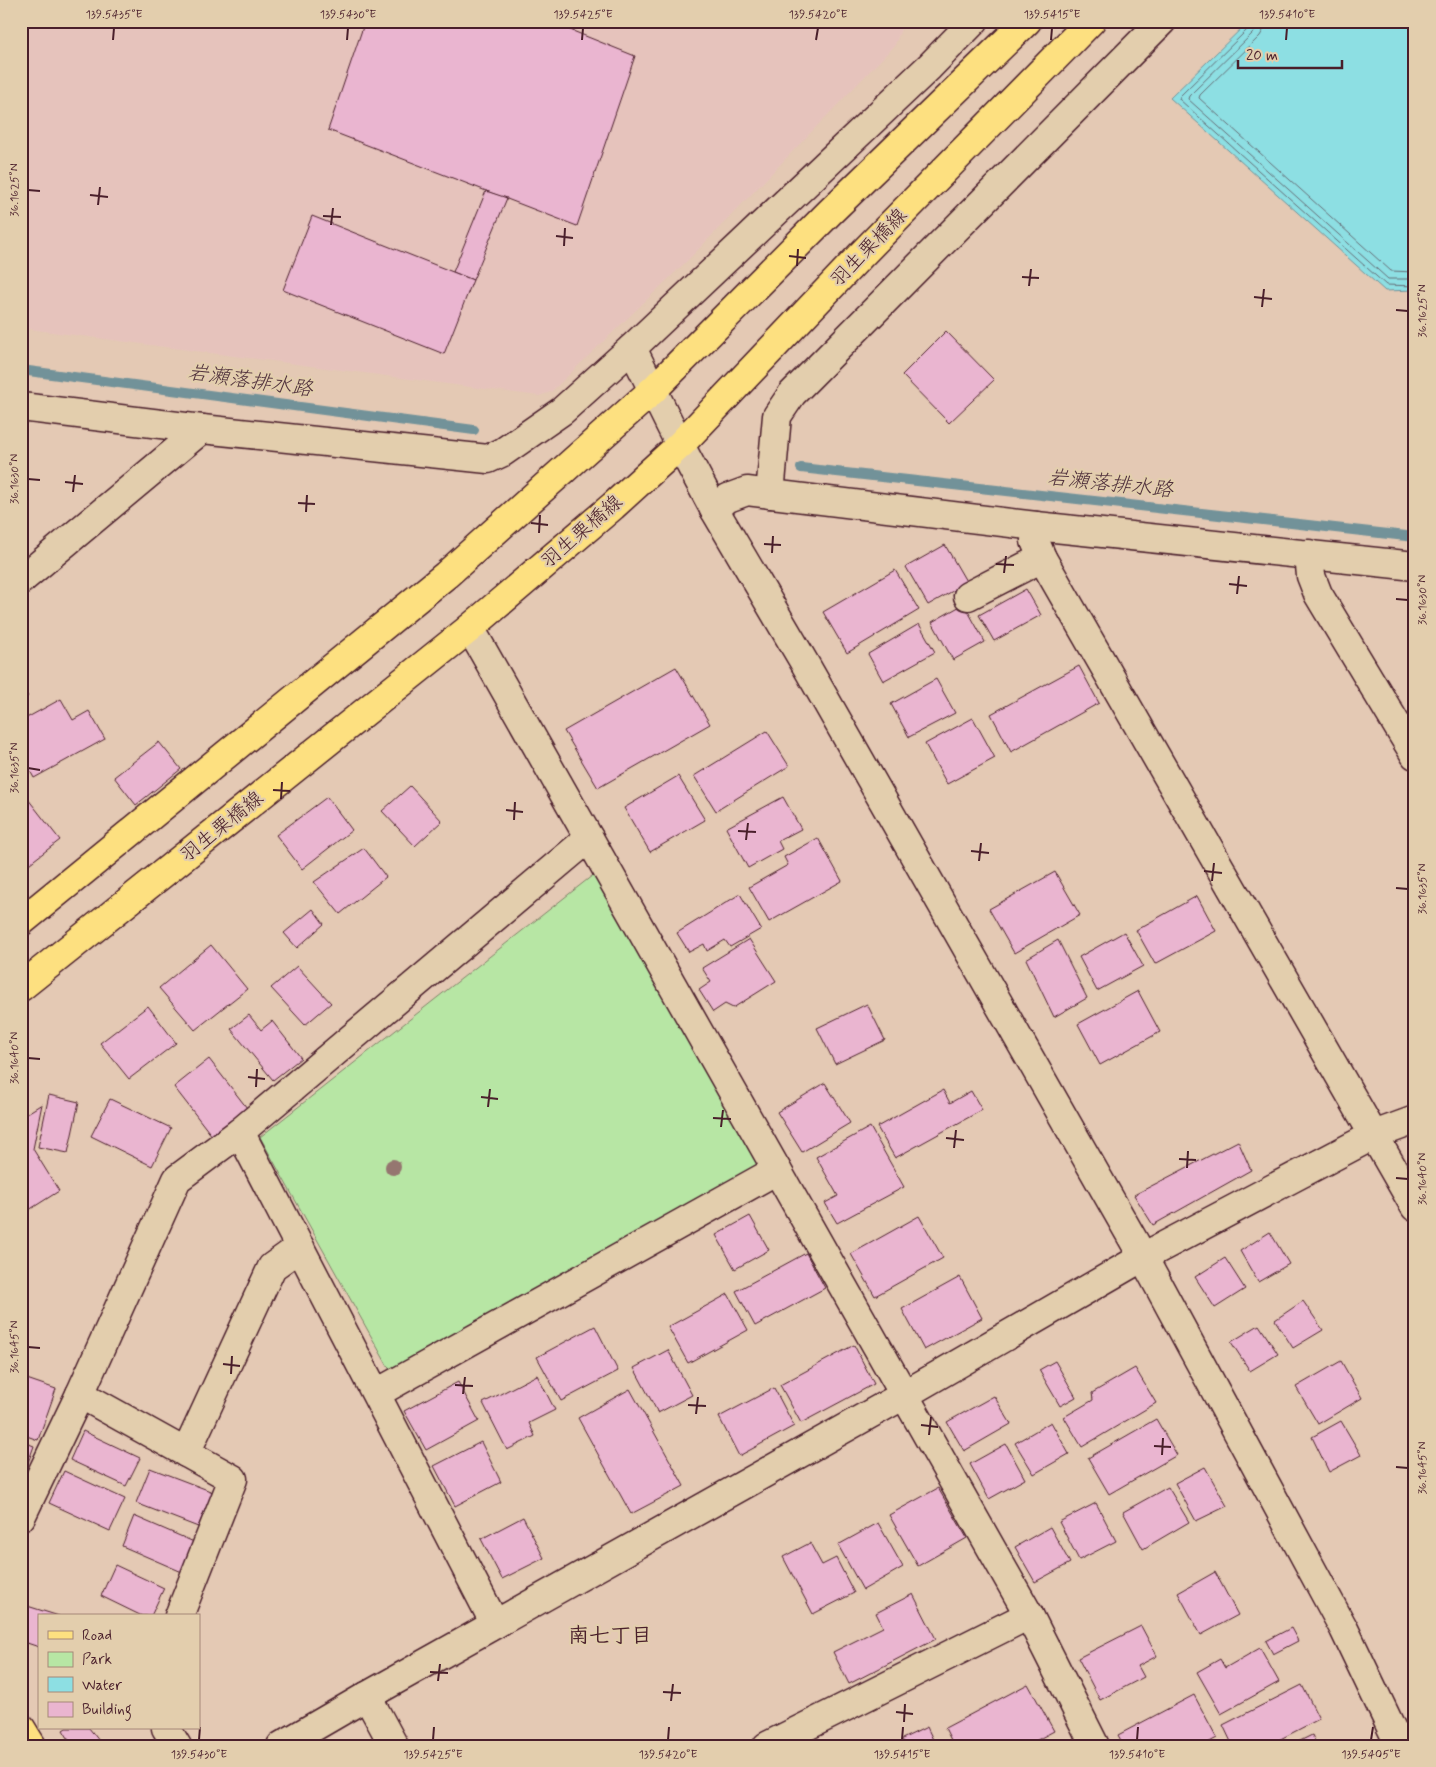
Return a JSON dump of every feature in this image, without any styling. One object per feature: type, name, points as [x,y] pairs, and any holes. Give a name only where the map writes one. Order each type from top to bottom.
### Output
[{"type":"main road","points":[[21,922],[446,575],[654,390],[830,212],[1027,21]]},
{"type":"main road","name":"羽生栗橋線","points":[[21,987],[470,628],[613,506],[680,445],[861,255],[1091,21]]},
{"type":"main road","points":[[21,1728],[32,1746]]},
{"type":"street","points":[[21,407],[202,429],[488,459],[503,452],[562,411],[632,348],[930,68],[974,21]]},
{"type":"street","points":[[770,494],[777,416],[792,394],[1162,21]]},
{"type":"street","points":[[632,348],[714,509],[804,662],[1143,1257],[1344,1629],[1400,1746]]},
{"type":"street","points":[[21,580],[202,429]]},
{"type":"street","points":[[714,509],[728,498],[747,491],[1036,526],[1415,566]]},
{"type":"street","points":[[1036,526],[1035,541],[1042,558],[1415,1208]]},
{"type":"street","points":[[1309,554],[1311,576],[1318,594],[1415,755]]},
{"type":"street","points":[[968,596],[1042,558]]},
{"type":"street","points":[[470,628],[1029,1615],[1095,1746]]},
{"type":"street","points":[[21,1517],[80,1394],[177,1179],[240,1132],[589,838]]},
{"type":"street","points":[[282,1746],[367,1696],[904,1395],[1143,1257],[1374,1135],[1415,1120]]},
{"type":"street","points":[[240,1132],[377,1393],[495,1624]]},
{"type":"street","points":[[377,1393],[777,1170]]},
{"type":"street","points":[[186,1453],[272,1267],[300,1246]]},
{"type":"street","points":[[80,1394],[233,1479],[180,1614]]},
{"type":"street","points":[[767,1746],[1029,1615]]},
{"type":"street","points":[[367,1696],[394,1746]]},
{"type":"street","points":[[167,1730],[177,1746]]},
{"type":"shaded area","points":[[21,21],[904,21],[895,45],[690,258],[551,392],[539,396],[21,328]]},
{"type":"green space","points":[[597,872],[760,1164],[391,1372],[260,1137]]},
{"type":"water","points":[[1249,21],[1415,21],[1415,290],[1385,291],[1170,98]]},
{"type":"building","points":[[365,21],[548,21],[635,56],[577,226],[328,130]]},
{"type":"building","points":[[553,21],[577,21],[574,31],[553,23]]},
{"type":"building","points":[[486,191],[507,198],[473,280],[453,272]]},
{"type":"building","points":[[312,216],[473,280],[444,354],[283,290]]},
{"type":"building","points":[[946,331],[994,380],[949,423],[902,375]]},
{"type":"building","points":[[945,545],[967,583],[928,605],[906,567]]},
{"type":"building","points":[[895,570],[919,610],[847,653],[823,612]]},
{"type":"building","points":[[1026,589],[1041,615],[994,641],[979,615]]},
{"type":"building","points":[[964,604],[985,642],[953,660],[932,622]]},
{"type":"building","points":[[919,624],[935,652],[883,681],[868,654]]},
{"type":"building","points":[[1079,666],[1099,703],[1011,752],[991,714]]},
{"type":"building","points":[[676,667],[710,724],[598,788],[564,731]]},
{"type":"building","points":[[936,679],[955,713],[909,737],[891,704]]},
{"type":"building","points":[[21,689],[28,696],[21,701]]},
{"type":"building","points":[[61,699],[73,720],[89,711],[105,739],[34,778],[21,754],[21,721]]},
{"type":"building","points":[[973,718],[995,758],[947,784],[925,744]]},
{"type":"building","points":[[767,731],[789,766],[716,811],[694,776]]},
{"type":"building","points":[[159,742],[181,769],[136,805],[114,777]]},
{"type":"building","points":[[678,776],[705,820],[650,852],[624,808]]},
{"type":"building","points":[[410,786],[442,821],[415,846],[382,811]]},
{"type":"building","points":[[24,794],[60,840],[21,870],[21,797]]},
{"type":"building","points":[[327,797],[352,830],[302,869],[276,835]]},
{"type":"building","points":[[783,797],[801,829],[778,841],[782,849],[748,868],[726,828]]},
{"type":"building","points":[[818,838],[842,881],[769,922],[749,887],[788,865],[784,857]]},
{"type":"building","points":[[364,848],[386,877],[340,914],[314,882]]},
{"type":"building","points":[[1055,872],[1080,915],[1014,953],[989,909]]},
{"type":"building","points":[[740,894],[761,929],[730,947],[725,940],[707,951],[704,944],[689,952],[677,933]]},
{"type":"building","points":[[1197,896],[1216,931],[1155,964],[1136,930]]},
{"type":"building","points":[[313,909],[324,924],[297,948],[284,933]]},
{"type":"building","points":[[1124,932],[1143,966],[1097,991],[1079,957]]},
{"type":"building","points":[[749,939],[776,981],[733,1008],[725,1004],[713,1012],[699,990],[711,982],[702,968]]},
{"type":"building","points":[[1058,940],[1087,998],[1054,1017],[1026,959]]},
{"type":"building","points":[[211,945],[247,989],[195,1030],[159,988]]},
{"type":"building","points":[[297,966],[331,1003],[305,1025],[271,988]]},
{"type":"building","points":[[1138,991],[1160,1032],[1100,1065],[1078,1024]]},
{"type":"building","points":[[867,1004],[885,1040],[835,1064],[817,1028]]},
{"type":"building","points":[[148,1006],[176,1043],[129,1079],[100,1043]]},
{"type":"building","points":[[249,1015],[261,1030],[272,1021],[301,1058],[273,1080],[231,1029]]},
{"type":"building","points":[[209,1059],[247,1108],[212,1136],[174,1087]]},
{"type":"building","points":[[825,1083],[850,1123],[802,1152],[777,1112]]},
{"type":"building","points":[[943,1090],[950,1103],[971,1091],[982,1110],[895,1158],[877,1127]]},
{"type":"building","points":[[49,1095],[79,1102],[68,1153],[38,1147]]},
{"type":"building","points":[[110,1099],[171,1128],[152,1166],[91,1136]]},
{"type":"building","points":[[42,1104],[33,1149],[59,1191],[21,1215],[21,1117]]},
{"type":"building","points":[[870,1127],[904,1187],[837,1223],[825,1203],[838,1196],[816,1157]]},
{"type":"building","points":[[1238,1141],[1251,1170],[1153,1225],[1134,1195]]},
{"type":"building","points":[[750,1216],[769,1250],[735,1269],[716,1235]]},
{"type":"building","points":[[919,1216],[943,1258],[875,1296],[851,1254]]},
{"type":"building","points":[[1270,1232],[1289,1264],[1258,1282],[1240,1251]]},
{"type":"building","points":[[806,1253],[825,1288],[755,1326],[736,1291]]},
{"type":"building","points":[[1225,1258],[1245,1289],[1215,1308],[1195,1277]]},
{"type":"building","points":[[960,1277],[982,1318],[924,1350],[902,1309]]},
{"type":"building","points":[[728,1294],[748,1330],[688,1363],[668,1327]]},
{"type":"building","points":[[1303,1301],[1323,1330],[1293,1348],[1275,1320]]},
{"type":"building","points":[[1259,1325],[1278,1354],[1250,1371],[1231,1342]]},
{"type":"building","points":[[595,1326],[618,1371],[561,1401],[537,1357]]},
{"type":"building","points":[[854,1345],[874,1384],[801,1423],[780,1385]]},
{"type":"building","points":[[668,1350],[692,1395],[658,1413],[634,1368]]},
{"type":"building","points":[[1055,1361],[1076,1397],[1060,1406],[1039,1370]]},
{"type":"building","points":[[1341,1361],[1362,1398],[1318,1424],[1296,1387]]},
{"type":"building","points":[[1135,1368],[1156,1403],[1082,1447],[1064,1417],[1093,1400],[1092,1393]]},
{"type":"building","points":[[537,1375],[555,1410],[529,1423],[535,1436],[507,1450],[483,1403]]},
{"type":"building","points":[[21,1377],[56,1389],[38,1440],[21,1434]]},
{"type":"building","points":[[458,1382],[479,1421],[426,1450],[404,1411]]},
{"type":"building","points":[[774,1388],[794,1426],[739,1456],[719,1417]]},
{"type":"building","points":[[630,1389],[684,1486],[631,1514],[578,1418]]},
{"type":"building","points":[[994,1396],[1011,1424],[964,1451],[947,1422]]},
{"type":"building","points":[[1156,1419],[1177,1455],[1109,1494],[1088,1458]]},
{"type":"building","points":[[1341,1421],[1361,1455],[1329,1472],[1312,1437]]},
{"type":"building","points":[[1051,1422],[1069,1454],[1034,1474],[1015,1443]]},
{"type":"building","points":[[83,1431],[140,1458],[126,1486],[70,1460]]},
{"type":"building","points":[[21,1441],[34,1446],[21,1482]]},
{"type":"building","points":[[481,1442],[501,1482],[455,1506],[434,1466]]},
{"type":"building","points":[[1006,1444],[1025,1479],[989,1499],[970,1464]]},
{"type":"building","points":[[1205,1467],[1227,1506],[1196,1521],[1175,1483]]},
{"type":"building","points":[[150,1468],[213,1492],[198,1527],[136,1503]]},
{"type":"building","points":[[64,1471],[125,1499],[110,1531],[49,1503]]},
{"type":"building","points":[[1168,1487],[1189,1522],[1143,1549],[1123,1512]]},
{"type":"building","points":[[938,1488],[967,1538],[918,1566],[889,1515]]},
{"type":"building","points":[[1096,1503],[1116,1541],[1079,1560],[1059,1522]]},
{"type":"building","points":[[134,1516],[194,1542],[182,1572],[122,1546]]},
{"type":"building","points":[[523,1517],[544,1558],[502,1579],[481,1539]]},
{"type":"building","points":[[878,1523],[903,1567],[863,1590],[838,1545]]},
{"type":"building","points":[[1050,1527],[1070,1563],[1035,1582],[1015,1547]]},
{"type":"building","points":[[810,1543],[822,1565],[836,1558],[854,1593],[813,1614],[783,1557]]},
{"type":"building","points":[[115,1565],[164,1588],[152,1614],[138,1614],[101,1596]]},
{"type":"building","points":[[1215,1572],[1238,1615],[1201,1635],[1178,1593]]},
{"type":"building","points":[[913,1594],[936,1639],[849,1684],[833,1652],[883,1627],[876,1613]]},
{"type":"building","points":[[21,1604],[53,1614],[38,1614],[38,1647],[21,1641]]},
{"type":"building","points":[[1141,1626],[1157,1656],[1138,1666],[1144,1677],[1100,1700],[1078,1658]]},
{"type":"building","points":[[1291,1628],[1298,1641],[1273,1654],[1266,1641]]},
{"type":"building","points":[[1260,1648],[1279,1682],[1221,1714],[1197,1672],[1220,1659],[1225,1668]]},
{"type":"building","points":[[1028,1684],[1054,1731],[1026,1746],[954,1746],[945,1728]]},
{"type":"building","points":[[1302,1685],[1319,1719],[1267,1746],[1233,1746],[1223,1725]]},
{"type":"building","points":[[1194,1695],[1217,1738],[1202,1746],[1124,1746],[1118,1735]]},
{"type":"building","points":[[927,1727],[936,1746],[905,1746],[902,1739]]},
{"type":"building","points":[[63,1730],[91,1730],[103,1746],[73,1746]]},
{"type":"building","points":[[1312,1735],[1317,1746],[1290,1746]]},
{"type":"waterway","name":"岩瀬落排水路","points":[[21,370],[474,430]]},
{"type":"waterway","name":"岩瀬落排水路","points":[[801,468],[1415,537]]},
{"type":"district","name":"南七丁目","points":[[610,1636]]}]
